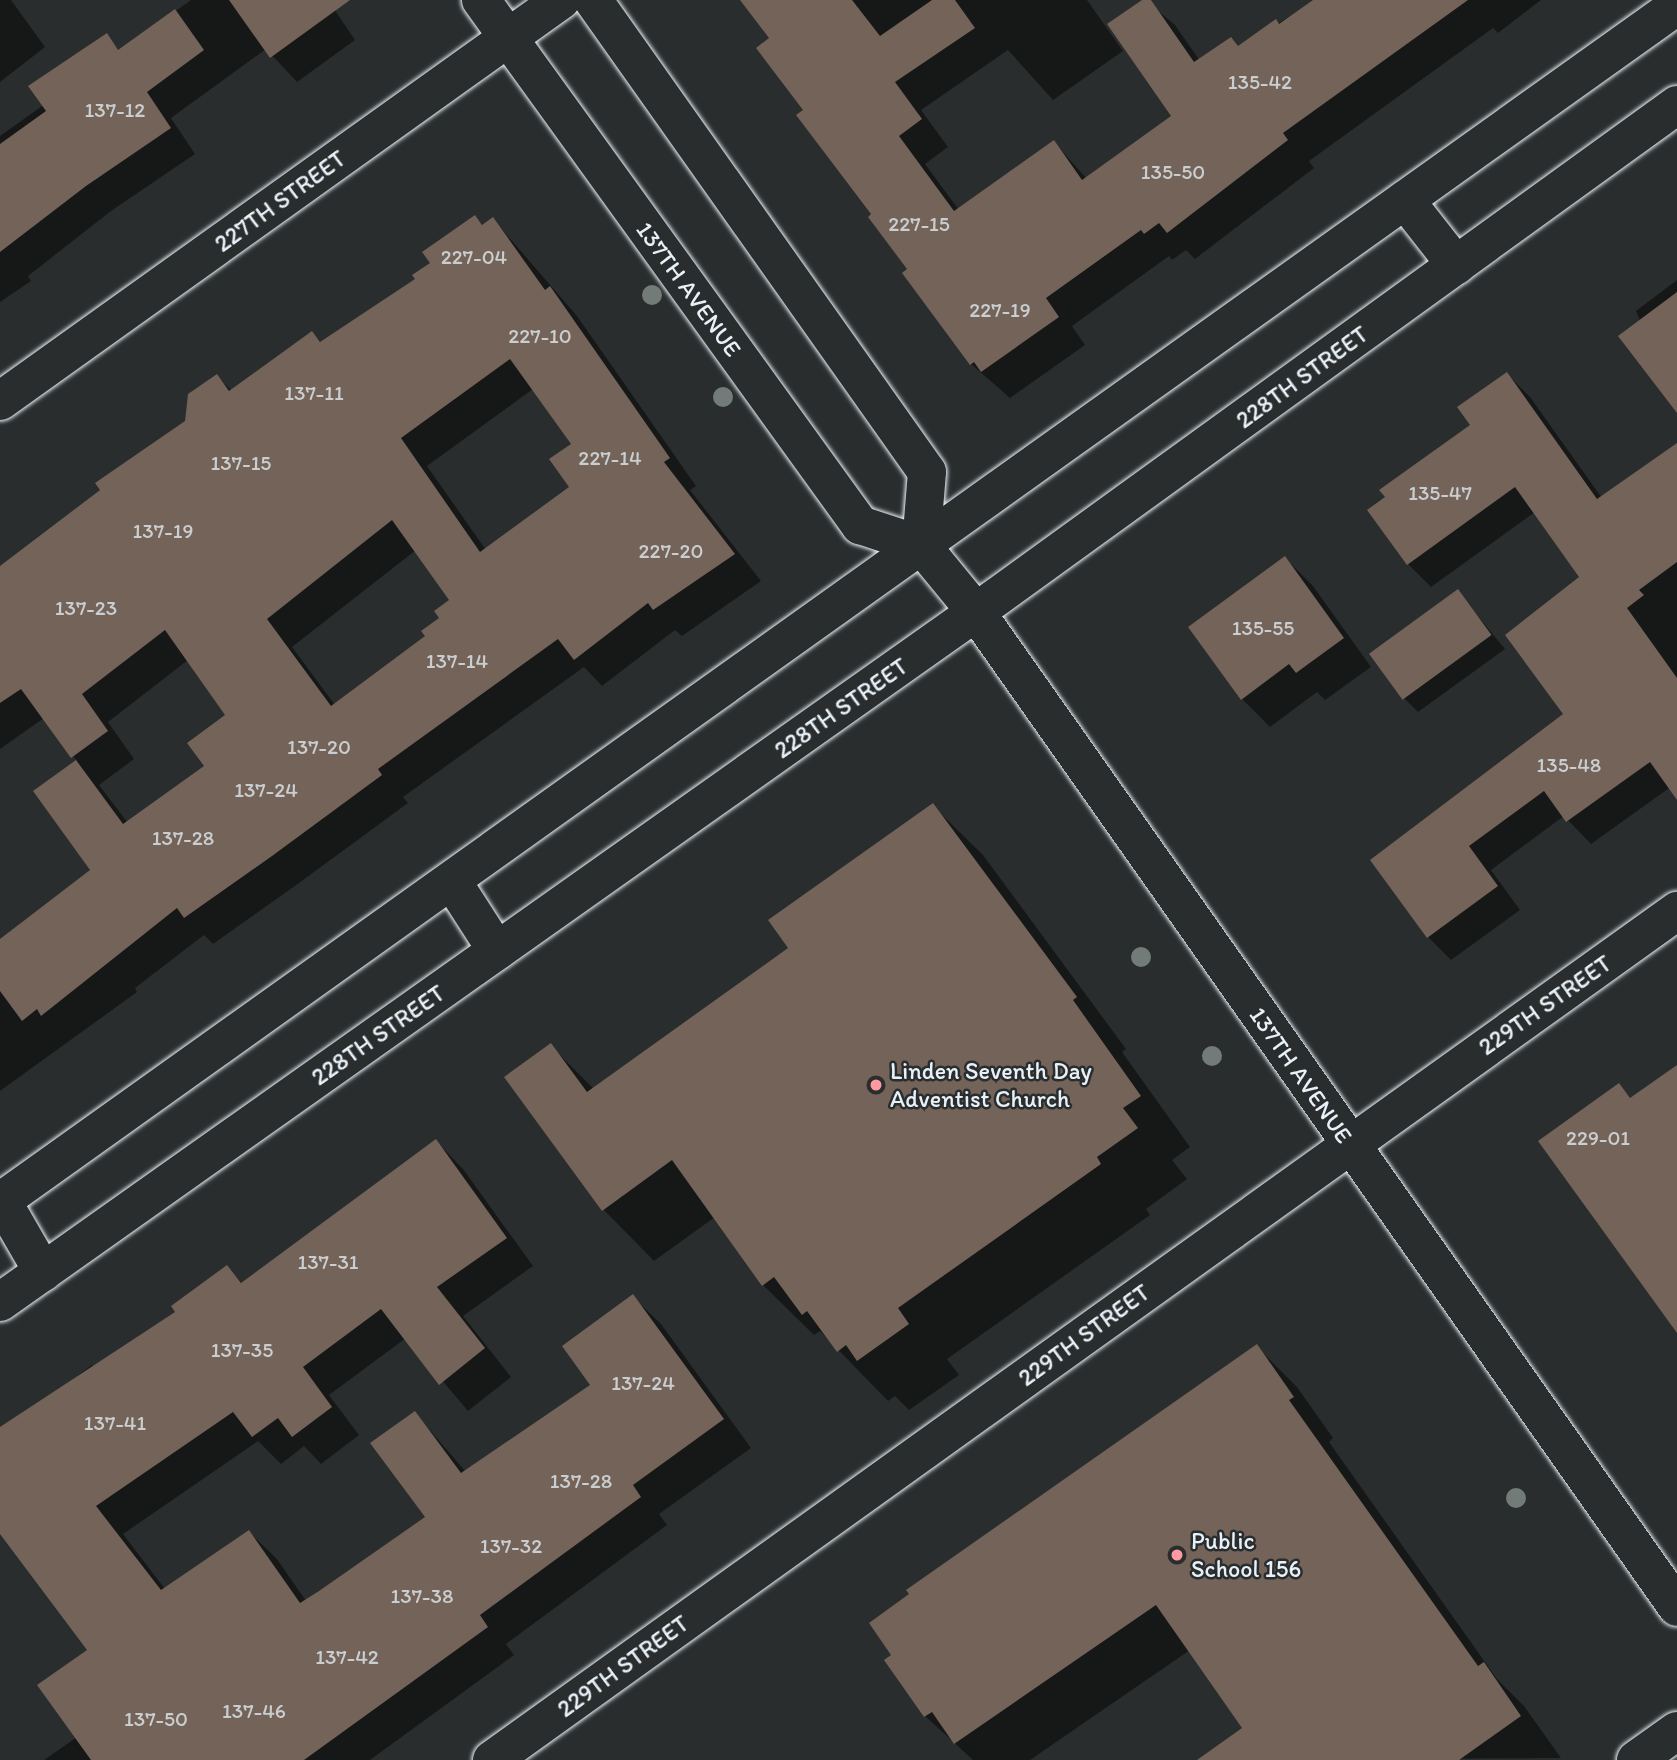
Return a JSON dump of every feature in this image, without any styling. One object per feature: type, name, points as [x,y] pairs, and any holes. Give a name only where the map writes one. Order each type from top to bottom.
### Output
[{"type":"street","name":"137TH AVENUE","points":[[481,0],[860,525],[921,545],[976,612],[1677,1607]]},
{"type":"street","name":"227TH STREET","points":[[0,401],[561,0]]},
{"type":"street","points":[[593,0],[927,472],[921,545]]},
{"type":"street","points":[[43,1272],[1,1202],[1677,6]]},
{"type":"street","name":"228TH STREET","points":[[0,1302],[976,612],[1677,105]]},
{"type":"street","points":[[1405,200],[1456,265]]},
{"type":"street","points":[[452,881],[497,951]]},
{"type":"street","name":"229TH STREET","points":[[492,1760],[1677,911]]},
{"type":"street","points":[[1636,1760],[1677,1731]]},
{"type":"building","points":[[229,0],[350,0],[270,58]]},
{"type":"building","points":[[740,0],[852,0],[880,36],[932,0],[955,0],[975,28],[895,82],[922,119],[899,136],[954,211],[1054,140],[1082,180],[1171,116],[1107,24],[1142,0],[1151,0],[1194,62],[1231,37],[1238,46],[1276,19],[1279,24],[1313,0],[1468,0],[1283,133],[1288,140],[1167,233],[1159,223],[1144,234],[1141,230],[1046,298],[1059,317],[981,372],[974,362],[970,365],[902,273],[907,269],[868,217],[871,214],[796,115],[803,110],[756,48],[769,38]]},
{"type":"building","points":[[175,9],[204,50],[147,92],[171,128],[86,186],[0,252],[0,144],[46,111],[28,86],[107,33],[118,50]]},
{"type":"building","points":[[475,215],[482,225],[493,217],[545,290],[550,286],[670,458],[664,462],[735,554],[653,610],[648,603],[574,660],[558,639],[378,769],[382,775],[272,856],[184,918],[177,908],[41,1016],[37,1009],[22,1021],[0,991],[0,939],[90,870],[33,791],[76,760],[123,824],[204,766],[187,743],[225,715],[165,630],[82,694],[108,731],[71,758],[21,689],[0,703],[0,566],[100,490],[95,483],[185,421],[188,394],[217,374],[229,391],[312,331],[320,342],[415,279],[412,275],[430,263],[422,252]],"holes":[[[510,359],[571,444],[549,459],[569,487],[480,552],[401,438]],[[392,520],[449,600],[434,611],[439,618],[421,631],[425,636],[331,706],[267,619]]]},
{"type":"building","points":[[1677,292],[1677,413],[1618,336]]},
{"type":"building","points":[[1507,372],[1597,499],[1677,443],[1677,562],[1639,590],[1644,595],[1627,608],[1677,678],[1677,800],[1650,762],[1566,822],[1544,791],[1469,846],[1498,886],[1427,938],[1370,860],[1563,714],[1505,635],[1579,577],[1515,487],[1407,565],[1367,510],[1385,497],[1379,490],[1470,425],[1457,407]]},
{"type":"building","points":[[1285,556],[1344,638],[1296,673],[1289,664],[1241,700],[1188,627]]},
{"type":"building","points":[[1458,589],[1492,635],[1403,700],[1369,654]]},
{"type":"building","name":"Linden Seventh Day Adventist Church","points":[[933,803],[1077,997],[1073,1000],[1141,1096],[1123,1108],[1138,1128],[1097,1157],[1101,1164],[898,1308],[909,1324],[857,1361],[846,1345],[837,1352],[807,1311],[802,1315],[774,1277],[762,1286],[672,1160],[602,1211],[504,1077],[551,1043],[587,1092],[788,948],[768,920]]},
{"type":"building","points":[[1677,1065],[1677,1333],[1538,1141],[1619,1083],[1630,1098]]},
{"type":"building","points":[[436,1139],[507,1238],[437,1287],[485,1348],[439,1385],[381,1309],[303,1367],[332,1407],[292,1437],[278,1418],[252,1437],[233,1412],[96,1506],[161,1590],[249,1530],[300,1603],[425,1517],[370,1443],[415,1411],[461,1473],[590,1385],[562,1346],[633,1294],[724,1419],[633,1485],[641,1497],[480,1615],[488,1627],[304,1760],[91,1760],[37,1685],[87,1650],[0,1534],[0,1427],[175,1312],[171,1306],[227,1265],[241,1283]]},
{"type":"building","name":"Public School 156","points":[[1257,1344],[1294,1397],[1289,1400],[1478,1666],[1484,1662],[1521,1716],[1459,1760],[1197,1760],[1242,1728],[1156,1605],[954,1744],[932,1712],[924,1717],[884,1660],[891,1655],[869,1623],[909,1594],[906,1590]]},
{"type":"place","name":"Linden Seventh Day Adventist Church","points":[[876,1085]]},
{"type":"place","name":"Public School 156","points":[[1177,1555]]}]
